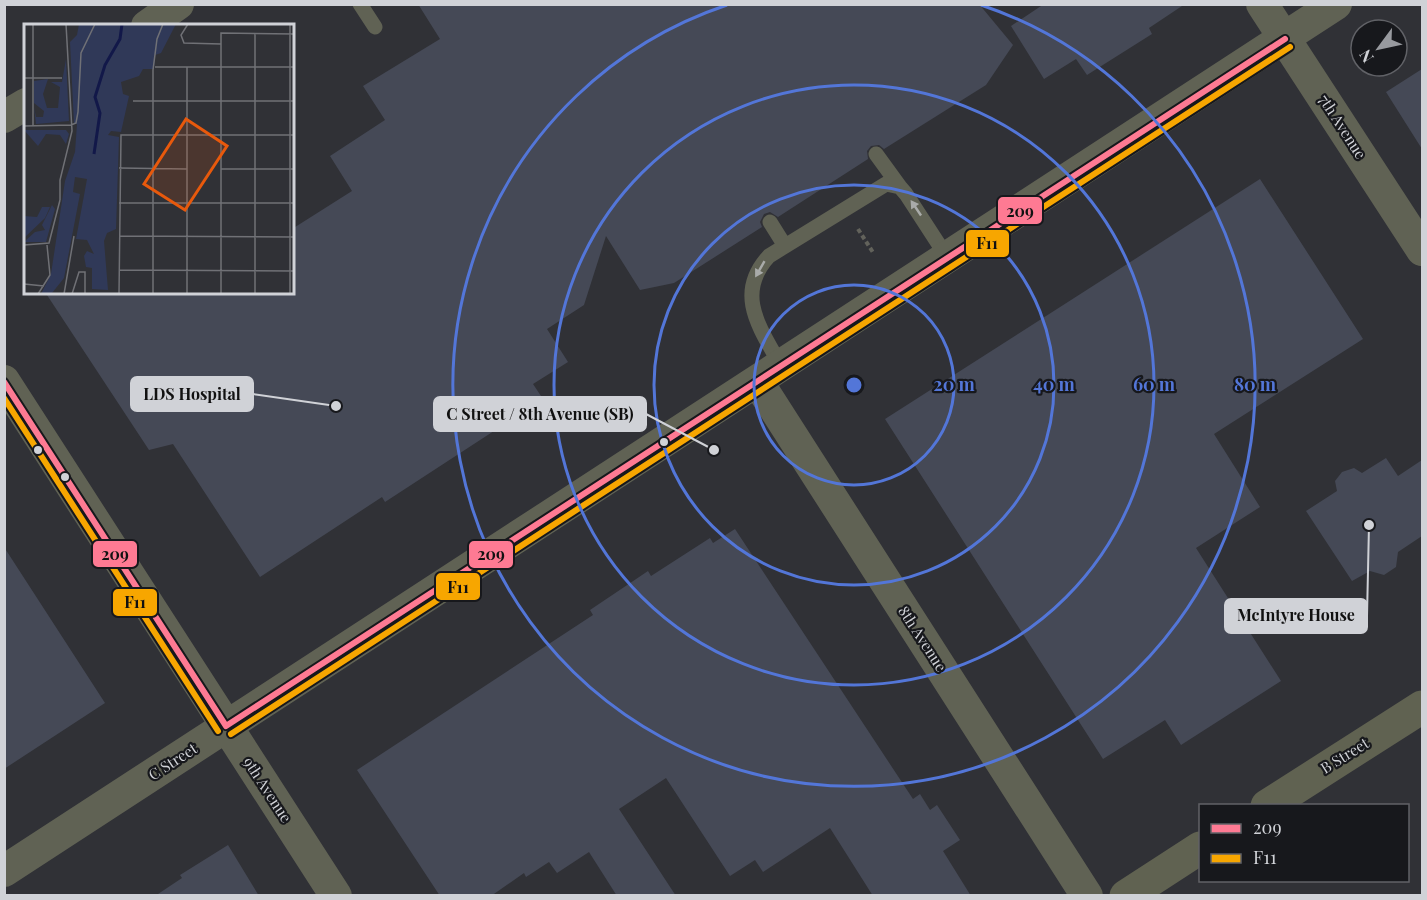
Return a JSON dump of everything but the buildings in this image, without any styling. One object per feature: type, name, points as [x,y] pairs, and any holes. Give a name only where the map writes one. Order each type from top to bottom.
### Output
[{"type":"street","points":[[150,24],[178,4]]},
{"type":"street","name":"7th Avenue","points":[[1262,4],[1422,250]]},
{"type":"street","name":"C Street","points":[[4,871],[1336,4]]},
{"type":"street","points":[[4,117],[24,105]]},
{"type":"street","name":"8th Avenue","points":[[769,374],[1087,896]]},
{"type":"street","name":"9th Avenue","points":[[4,381],[336,896]]},
{"type":"street","name":"B Street","points":[[1271,804],[1421,712]]},
{"type":"street","points":[[1126,896],[1199,849]]},
{"type":"lane","points":[[360,4],[375,27]]},
{"type":"lane","points":[[876,154],[906,194],[947,257]]},
{"type":"lane","points":[[769,374],[759,325],[753,308],[752,286],[758,268],[769,255],[878,188],[886,184],[900,187]]},
{"type":"lane","points":[[770,222],[785,246]]},
{"type":"path","points":[[860,232],[874,254]]},
{"type":"transit line","name":"209","points":[[226,726],[1285,39]]},
{"type":"transit line","name":"F11","points":[[231,734],[1290,47]]},
{"type":"transit line","name":"209","points":[[4,382],[226,726]]},
{"type":"transit line","name":"F11","points":[[4,398],[218,731]]},
{"type":"place","name":"LDS Hospital","points":[[336,406]]},
{"type":"place","name":"C Street / 8th Avenue (SB)","points":[[714,450]]},
{"type":"place","name":"McIntyre House","points":[[1369,525]]}]
